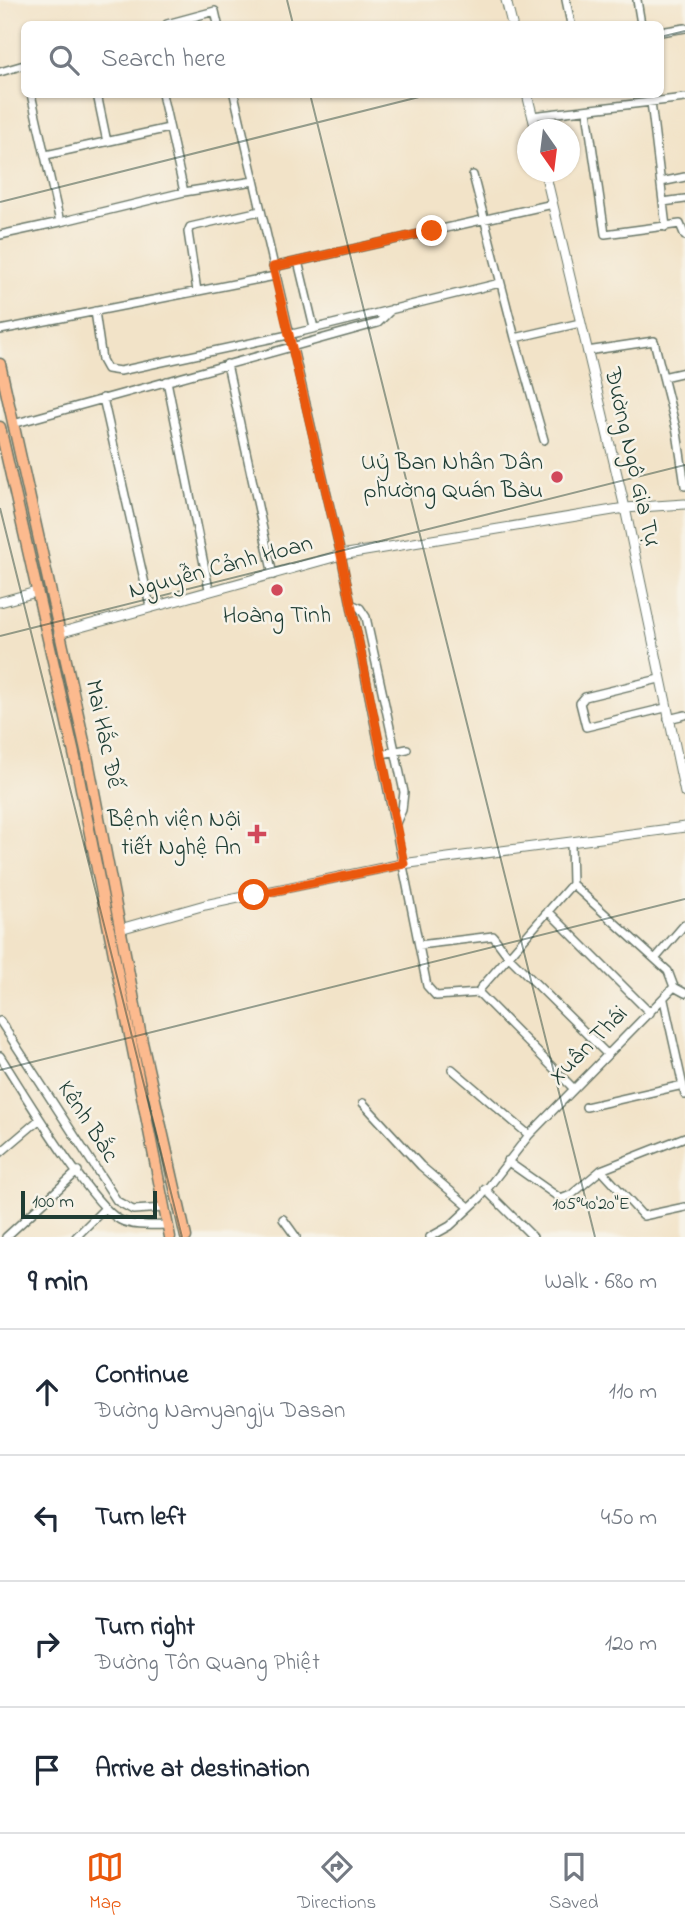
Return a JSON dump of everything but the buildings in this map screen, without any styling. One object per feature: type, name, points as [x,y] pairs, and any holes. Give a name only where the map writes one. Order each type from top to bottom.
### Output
[{"type":"main road","name":"Mai Hắc Đế","points":[[0,364],[86,755],[120,929],[134,1030],[170,1237]]},
{"type":"main road","name":"Mai Hắc Đế","points":[[0,427],[2,446],[75,758],[134,1030],[186,1237]]},
{"type":"main road","points":[[16,499],[29,496]]},
{"type":"main road","points":[[75,758],[86,755]]},
{"type":"street","points":[[506,0],[511,21]]},
{"type":"street","points":[[566,0],[570,21]]},
{"type":"street","points":[[637,0],[640,21]]},
{"type":"street","points":[[178,21],[215,11],[217,21]]},
{"type":"street","points":[[664,31],[685,28]]},
{"type":"street","points":[[0,72],[21,66]]},
{"type":"street","points":[[32,98],[60,222]]},
{"type":"street","points":[[98,98],[107,142]]},
{"type":"street","points":[[163,98],[184,192]]},
{"type":"street","points":[[235,98],[341,555],[427,986],[436,996],[479,993],[572,884],[571,842]]},
{"type":"street","points":[[528,98],[533,117],[654,99],[685,98]]},
{"type":"street","points":[[654,99],[666,227]]},
{"type":"street","points":[[587,111],[606,234],[682,225],[685,236]]},
{"type":"street","points":[[46,155],[169,128]]},
{"type":"street","points":[[473,175],[544,440]]},
{"type":"street","points":[[661,182],[685,177]]},
{"type":"street","points":[[0,235],[184,192],[254,181]]},
{"type":"street","name":"Đường Ngô Gia Tự","points":[[548,182],[625,509],[685,793]]},
{"type":"street","points":[[663,202],[685,199]]},
{"type":"street","points":[[273,267],[553,204]]},
{"type":"street","points":[[197,291],[188,232],[190,227],[260,211]]},
{"type":"street","points":[[298,261],[314,328]]},
{"type":"street","points":[[0,330],[275,276]]},
{"type":"street","points":[[95,311],[102,360],[107,369],[120,371],[288,335],[500,283]]},
{"type":"street","points":[[13,424],[378,323],[394,308]]},
{"type":"street","points":[[515,338],[580,323]]},
{"type":"street","points":[[587,351],[653,340],[681,432],[685,486]]},
{"type":"street","points":[[227,365],[273,575]]},
{"type":"street","points":[[663,377],[685,372]]},
{"type":"street","points":[[167,381],[209,589]]},
{"type":"street","points":[[103,398],[150,606]]},
{"type":"street","name":"Nguyễn Cảnh Hoan","points":[[60,633],[209,589],[273,575],[341,555],[625,509],[685,504]]},
{"type":"street","points":[[0,602],[36,592]]},
{"type":"street","points":[[351,604],[360,608],[366,617],[404,792],[402,810],[396,823]]},
{"type":"street","points":[[659,679],[585,697],[580,703],[586,727],[665,708]]},
{"type":"street","points":[[668,719],[685,715]]},
{"type":"street","points":[[382,754],[407,749]]},
{"type":"street","points":[[120,929],[205,905],[404,864],[685,827]]},
{"type":"street","points":[[572,884],[668,971],[674,986],[685,993]]},
{"type":"street","points":[[548,911],[650,1013]]},
{"type":"street","points":[[655,959],[685,924]]},
{"type":"street","points":[[419,945],[493,936],[508,956],[607,1054]]},
{"type":"street","name":"Xuân Thái","points":[[430,1237],[450,1226],[469,1207],[529,1135],[674,986]]},
{"type":"street","points":[[479,993],[573,1088]]},
{"type":"street","points":[[664,999],[685,1095]]},
{"type":"street","name":"Kênh Bắc","points":[[0,1021],[103,1182],[126,1208]]},
{"type":"street","points":[[0,1041],[9,1035]]},
{"type":"street","name":"Kênh Bắc","points":[[0,1056],[40,1119],[105,1208],[120,1220]]},
{"type":"street","points":[[452,1069],[529,1135]]},
{"type":"street","points":[[586,1107],[683,1085]]},
{"type":"street","points":[[363,1103],[435,1179],[469,1207]]},
{"type":"street","points":[[0,1153],[40,1119]]},
{"type":"street","points":[[507,1161],[561,1199],[571,1195],[601,1170],[685,1137]]},
{"type":"street","points":[[601,1170],[643,1216],[685,1207]]},
{"type":"street","points":[[6,1237],[78,1171]]},
{"type":"street","points":[[485,1189],[533,1237]]},
{"type":"street","points":[[76,1237],[105,1208]]},
{"type":"street","points":[[164,1208],[126,1208],[120,1220],[138,1225],[167,1224]]},
{"type":"street","points":[[283,1219],[296,1237]]},
{"type":"place","name":"Uỷ Ban Nhân Dân phường Quán Bàu","points":[[557,477]]},
{"type":"place","name":"Hoàng Tình","points":[[277,590]]},
{"type":"place","name":"Bệnh viện Nội tiết Nghệ An","points":[[257,834]]},
{"type":"route","points":[[254,895],[404,864],[341,555],[273,267],[432,231]]}]
